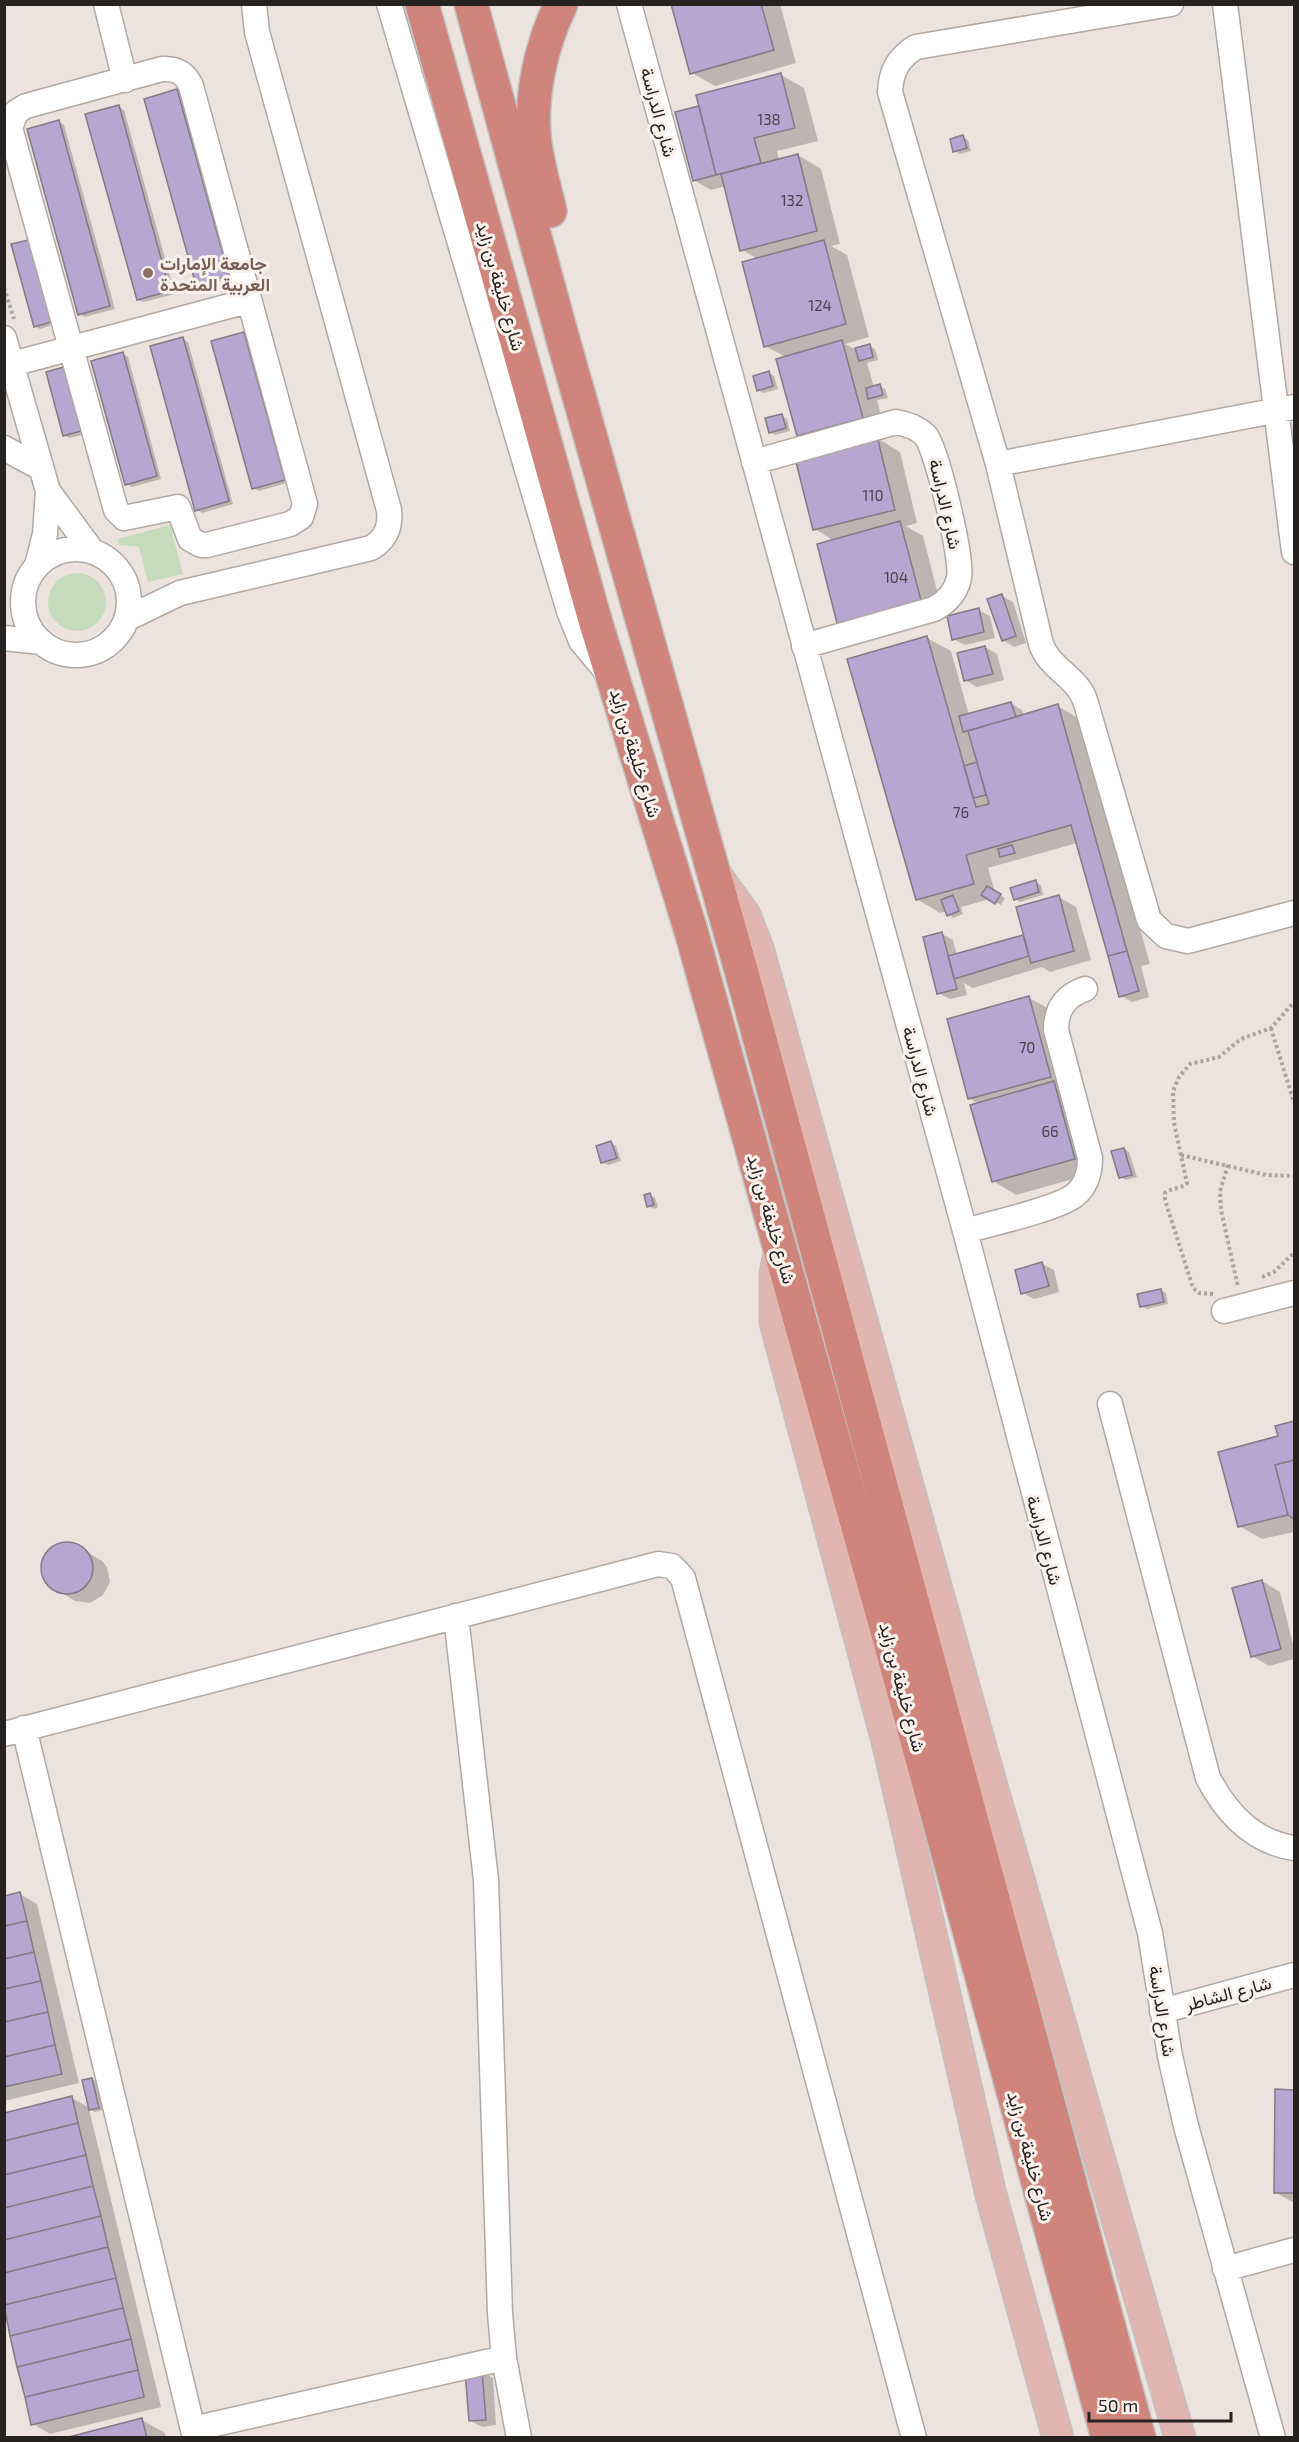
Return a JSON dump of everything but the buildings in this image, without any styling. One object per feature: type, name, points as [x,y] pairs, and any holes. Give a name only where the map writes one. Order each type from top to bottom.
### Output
[{"type":"highway","name":"شارع خليفة بن زايد","points":[[422,4],[613,677],[691,931],[1108,2438]]},
{"type":"highway","name":"شارع خليفة بن زايد","points":[[471,4],[714,873],[1139,2438]]},
{"type":"highway","points":[[561,4],[542,60],[533,111],[537,154],[573,304],[569,326],[562,336]]},
{"type":"main road","points":[[714,873],[745,915],[758,948],[986,1765],[1180,2438]]},
{"type":"main road","points":[[780,1249],[774,1281],[775,1322],[882,1722],[991,2195],[1058,2438]]},
{"type":"street","points":[[106,4],[125,80]]},
{"type":"street","points":[[126,619],[180,593],[371,548],[384,537],[388,529],[389,510],[257,32],[254,4]]},
{"type":"street","points":[[389,4],[574,626],[590,654],[613,677]]},
{"type":"street","name":"شارع الدراسة","points":[[630,4],[965,1231],[1150,1933],[1173,2074],[1273,2438]]},
{"type":"street","points":[[1171,4],[916,47],[905,54],[893,72],[890,92],[999,464],[1041,644],[1051,663],[1071,677],[1086,700],[1149,920],[1166,936],[1188,941],[1294,913]]},
{"type":"street","points":[[1226,4],[1286,408],[1294,552]]},
{"type":"street","points":[[170,69],[183,74],[188,79],[304,498],[304,511],[301,517],[280,526],[201,545],[195,543],[187,534],[178,507],[132,518],[119,515],[114,503],[11,134],[11,123],[16,112],[26,106],[125,80],[170,69]]},
{"type":"street","points":[[12,364],[248,301]]},
{"type":"street","points":[[4,338],[48,491],[93,552],[116,567],[123,578],[128,598],[126,619],[112,641],[90,654],[64,654],[41,642],[4,638]]},
{"type":"street","points":[[999,464],[1286,408]]},
{"type":"street","name":"شارع الدراسة","points":[[754,462],[896,422],[907,424],[925,435],[934,453],[960,561],[955,590],[943,604],[934,609],[804,646]]},
{"type":"street","points":[[4,448],[41,468]]},
{"type":"street","points":[[41,642],[29,627],[23,608],[45,534],[48,491]]},
{"type":"street","points":[[4,598],[50,556],[63,550],[93,552]]},
{"type":"street","points":[[965,1231],[1066,1201],[1082,1188],[1087,1179],[1090,1158],[1056,1030],[1059,1008],[1066,999],[1085,989]]},
{"type":"street","points":[[1233,1295],[1294,1293]]},
{"type":"street","points":[[1110,1404],[1208,1778],[1220,1800],[1236,1820],[1256,1835],[1279,1846],[1294,1848]]},
{"type":"street","points":[[504,2358],[194,2433],[14,1731],[658,1564],[672,1566],[683,1578],[914,2438]]},
{"type":"street","points":[[456,1616],[486,1880],[504,2358],[519,2438]]},
{"type":"street","name":"شارع الشاطر","points":[[1162,2011],[1294,1975]]},
{"type":"street","points":[[1225,2269],[1294,2250]]},
{"type":"path","points":[[1228,1165],[1220,1191],[1233,1295],[1199,1293],[1193,1288],[1165,1200],[1166,1193],[1170,1189],[1184,1187],[1187,1182],[1173,1112],[1173,1091],[1179,1077],[1190,1064],[1219,1057],[1242,1039],[1271,1028],[1294,1002]]},
{"type":"path","points":[[1271,1028],[1294,1103]]},
{"type":"path","points":[[1181,1155],[1266,1175],[1294,1176]]},
{"type":"path","points":[[1256,1280],[1274,1272],[1294,1253]]},
{"type":"green space","points":[[170,525],[183,574],[148,582],[139,547],[119,545],[117,539]]},
{"type":"green space","points":[[77,573],[88,575],[101,586],[106,602],[104,613],[93,626],[77,631],[66,629],[53,618],[48,602],[50,591],[61,578]]},
{"type":"place","name":"جامعة الإمارات العربية المتحدة","points":[[148,273]]}]
